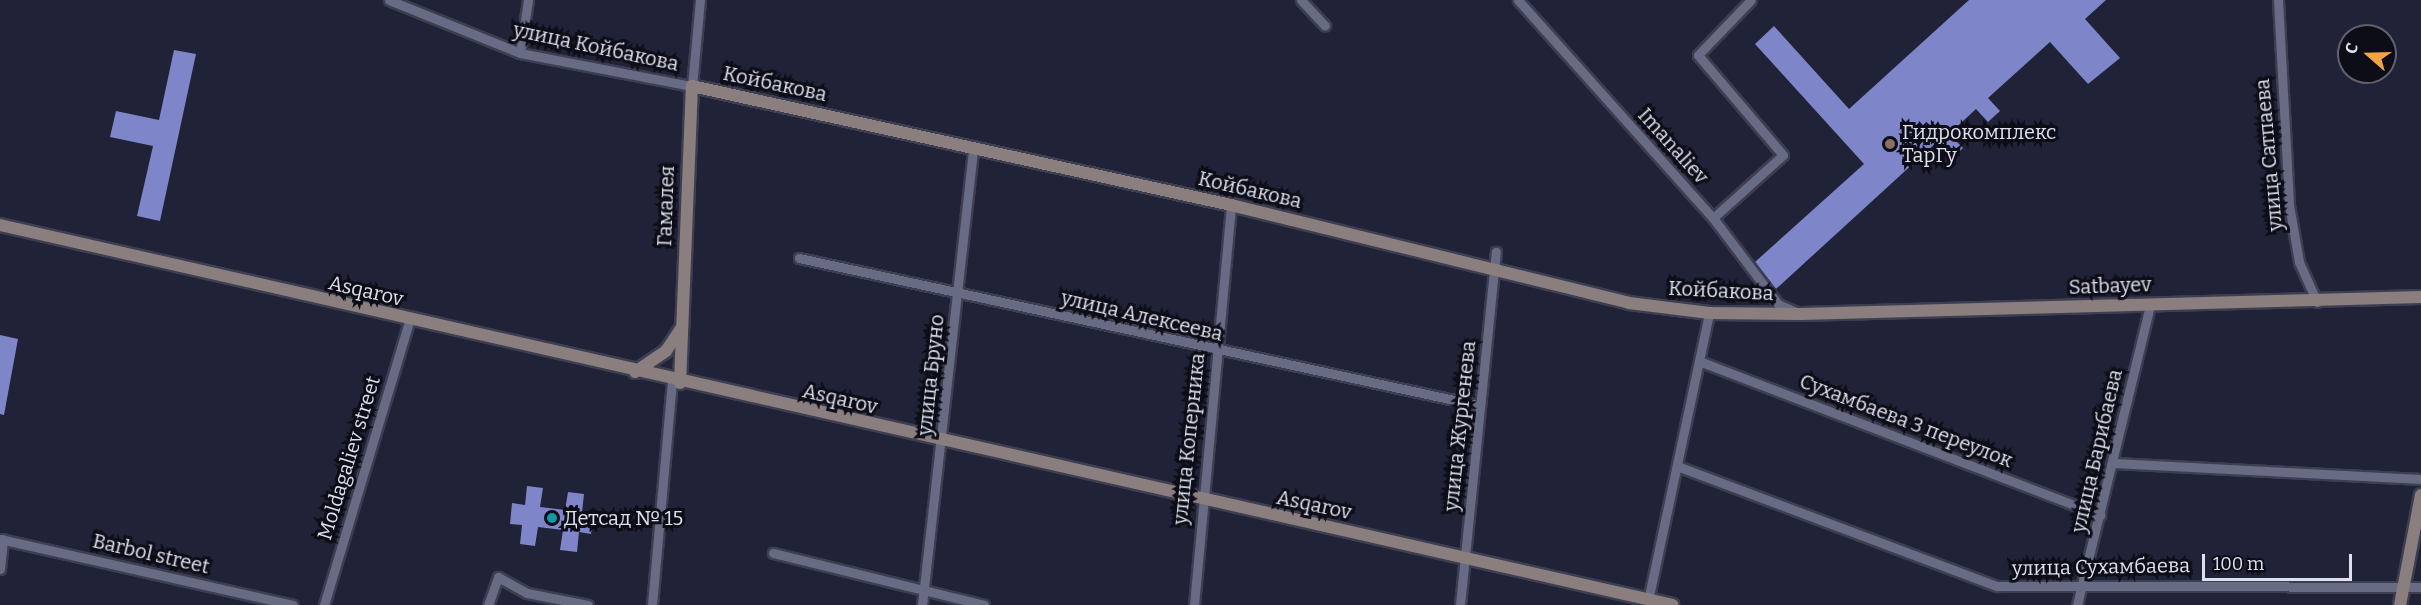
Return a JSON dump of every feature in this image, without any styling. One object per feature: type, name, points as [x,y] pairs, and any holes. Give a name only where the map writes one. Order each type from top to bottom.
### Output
[{"type":"street","points":[[520,53],[528,0]]},
{"type":"street","points":[[692,86],[700,0]]},
{"type":"street","points":[[1301,0],[1325,27]]},
{"type":"street","name":"Imanaliev","points":[[1518,0],[1713,218],[1778,304],[1800,314]]},
{"type":"street","points":[[1713,218],[1783,155],[1698,55],[1751,0]]},
{"type":"street","name":"улица Сатпаева","points":[[2278,0],[2289,205],[2299,261],[2317,302]]},
{"type":"street","name":"улица Койбакова","points":[[391,1],[520,53],[692,86]]},
{"type":"street","name":"Койбакова","points":[[692,86],[1231,205],[1629,303],[1709,313],[1800,314]]},
{"type":"street","name":"Гамалея","points":[[676,382],[682,327],[692,86]]},
{"type":"street","name":"улица Бруно","points":[[922,605],[942,443],[973,148]]},
{"type":"street","name":"улица Коперника","points":[[1194,605],[1200,501],[1231,205]]},
{"type":"street","name":"Asqarov","points":[[0,225],[409,322],[1200,501],[1649,596],[1672,605]]},
{"type":"street","name":"улица Жургенева","points":[[1460,605],[1478,405],[1496,271],[1496,252]]},
{"type":"street","name":"улица Алексеева","points":[[799,258],[1215,351],[1478,405]]},
{"type":"street","name":"Satbayev","points":[[1800,314],[2317,302],[2421,297]]},
{"type":"street","name":"улица Барибаева","points":[[2077,605],[2114,463],[2150,305]]},
{"type":"street","points":[[1649,596],[1709,313]]},
{"type":"street","name":"Moldagaliev street","points":[[324,605],[409,322]]},
{"type":"street","points":[[635,372],[666,351],[682,327]]},
{"type":"street","name":"Сухамбаева 3 переулок","points":[[1699,361],[2101,515]]},
{"type":"street","points":[[652,605],[676,382]]},
{"type":"street","points":[[2114,463],[2421,478]]},
{"type":"street","name":"улица Сухамбаева","points":[[1677,466],[1972,580],[2020,588],[2083,585],[2421,587]]},
{"type":"street","points":[[2400,605],[2421,495]]},
{"type":"street","points":[[0,569],[2,539]]},
{"type":"street","name":"Barbol street","points":[[2,539],[293,605]]},
{"type":"street","points":[[772,553],[984,605]]},
{"type":"street","points":[[488,605],[498,577],[527,593],[588,605]]},
{"type":"building","name":"Гидрокомплекс ТарГу","points":[[1969,0],[2106,0],[2085,19],[2120,58],[2088,84],[2050,42],[1988,98],[2000,111],[1988,122],[1976,109],[1949,134],[1963,148],[1953,157],[1939,140],[1776,289],[1755,262],[1864,164],[1755,44],[1774,26],[1849,109]]},
{"type":"building","points":[[174,50],[196,54],[160,221],[137,216],[153,146],[110,137],[116,111],[159,120]]},
{"type":"building","points":[[0,335],[18,339],[4,415],[0,414]]},
{"type":"building","name":"Детсад № 15","points":[[527,486],[543,488],[540,507],[565,510],[568,492],[584,494],[582,512],[594,513],[591,534],[579,532],[577,552],[560,550],[563,530],[538,527],[535,546],[520,544],[522,525],[510,524],[512,503],[525,505]]},
{"type":"place","name":"Гидрокомплекс ТарГу","points":[[1890,144]]},
{"type":"place","name":"Детсад № 15","points":[[552,518]]}]
